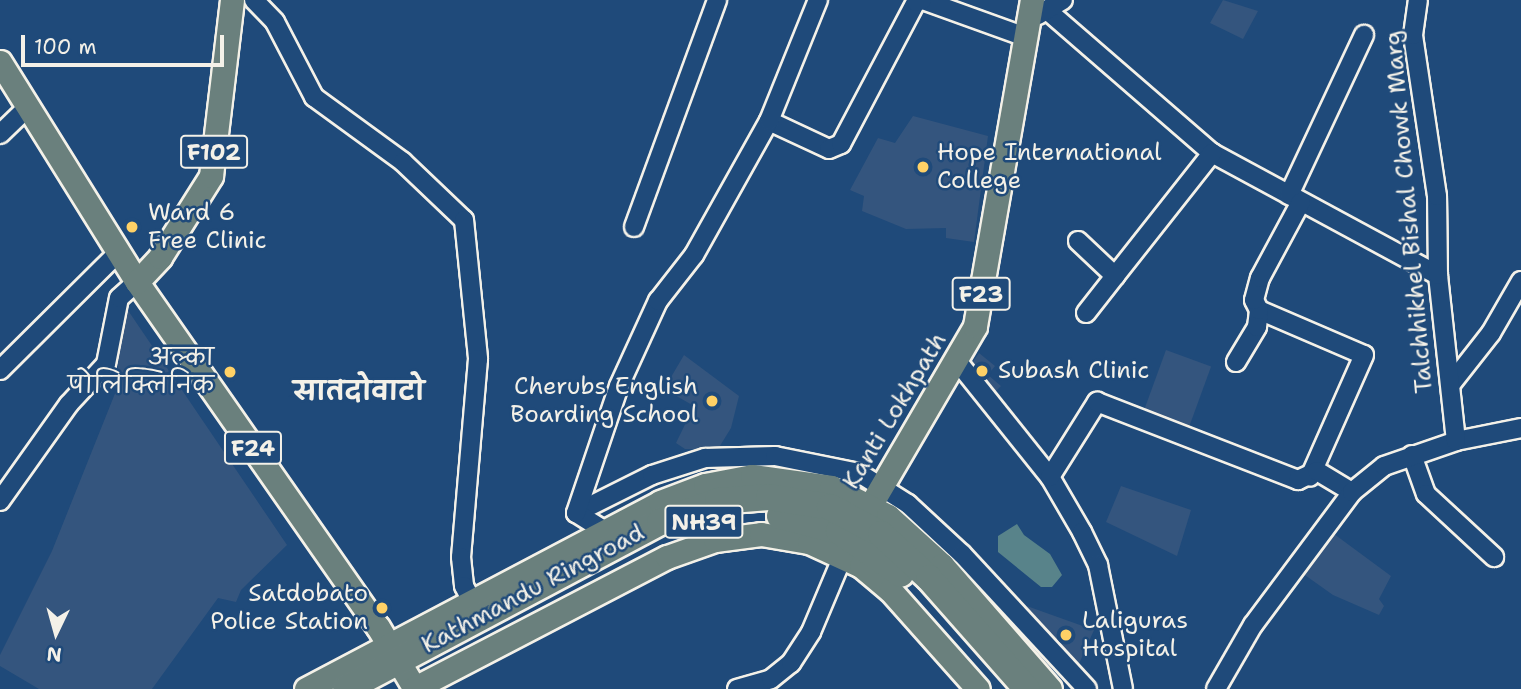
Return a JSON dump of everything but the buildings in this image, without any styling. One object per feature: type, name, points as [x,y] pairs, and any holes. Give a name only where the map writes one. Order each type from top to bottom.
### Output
[{"type":"highway","name":"Kathmandu Ringroad","points":[[374,689],[641,548],[699,524],[739,516],[862,521],[905,553],[1027,689]]},
{"type":"highway","name":"Kathmandu Ringroad","points":[[862,521],[914,586],[1006,689]]},
{"type":"highway","name":"Kathmandu Ringroad","points":[[346,689],[406,674]]},
{"type":"main road","name":"F102","points":[[137,282],[160,257],[211,176],[232,0]]},
{"type":"main road","name":"Kanti Lokhpath","points":[[862,521],[975,326],[1039,13]]},
{"type":"main road","name":"F24","points":[[0,62],[137,282],[406,674]]},
{"type":"main road","points":[[306,689],[406,674],[472,601],[690,490],[752,476],[822,485],[862,521],[890,590],[970,686]]},
{"type":"main road","points":[[862,521],[901,526],[942,565],[1050,689]]},
{"type":"street","points":[[254,0],[275,22],[314,97],[403,162],[464,220],[478,359],[461,557],[464,586],[472,601]]},
{"type":"street","points":[[634,227],[717,0]]},
{"type":"street","points":[[576,513],[619,386],[658,300],[694,255],[769,121],[818,0]]},
{"type":"street","points":[[769,121],[829,149],[841,144],[916,2],[923,0],[1039,13],[1212,153],[1438,275]]},
{"type":"street","name":"Talchhikhel Bishal Chowk Marg","points":[[1418,0],[1413,35],[1437,196],[1438,275],[1456,441]]},
{"type":"street","points":[[1237,362],[1257,327],[1259,310],[1254,300],[1260,278],[1364,36]]},
{"type":"street","points":[[0,134],[29,106]]},
{"type":"street","points":[[1086,313],[1212,153]]},
{"type":"street","points":[[1078,241],[1115,276]]},
{"type":"street","points":[[0,370],[119,252]]},
{"type":"street","points":[[1451,384],[1491,333],[1521,281]]},
{"type":"street","points":[[0,501],[69,404],[106,363],[119,299],[137,282]]},
{"type":"street","points":[[1259,310],[1364,355],[1310,477]]},
{"type":"street","points":[[957,361],[1050,477],[1098,565],[1123,689]]},
{"type":"street","points":[[1050,477],[1097,402],[1298,480],[1310,477],[1317,471],[1353,492]]},
{"type":"street","points":[[1216,689],[1253,625],[1353,492],[1384,466],[1412,455],[1456,441],[1521,428]]},
{"type":"street","points":[[576,513],[652,475],[705,458],[741,455],[837,467],[862,521]]},
{"type":"street","points":[[1412,455],[1426,494],[1494,557]]},
{"type":"street","points":[[737,689],[771,678],[790,663],[811,632],[862,521],[908,504],[962,554],[1087,689]]},
{"type":"street","points":[[576,513],[605,531]]},
{"type":"shaded area","points":[[1223,0],[1258,11],[1243,39],[1210,23]]},
{"type":"shaded area","name":"Hope International College","points":[[913,116],[988,136],[974,242],[946,238],[946,228],[906,229],[862,211],[864,196],[850,190],[878,138],[895,143]]},
{"type":"shaded area","points":[[123,303],[287,545],[241,590],[236,602],[218,598],[152,689],[39,689],[0,666],[0,655],[52,551],[116,391]]},
{"type":"shaded area","points":[[1166,350],[1211,366],[1188,431],[1142,415]]},
{"type":"shaded area","name":"Subash Clinic","points":[[979,353],[995,366],[988,375],[1001,386],[994,393],[969,367]]},
{"type":"shaded area","name":"Cherubs English Boarding School","points":[[684,355],[739,396],[731,428],[718,449],[685,449],[676,443],[694,406],[664,389]]},
{"type":"shaded area","points":[[1121,486],[1191,510],[1177,556],[1106,522]]},
{"type":"shaded area","points":[[1330,531],[1391,576],[1379,599],[1384,606],[1379,615],[1333,595],[1302,573]]},
{"type":"shaded area","name":"Laliguras Hospital","points":[[1024,605],[1094,630],[1078,666],[1027,625]]},
{"type":"green space","points":[[1017,524],[1024,535],[1050,554],[1062,575],[1052,587],[1041,587],[998,552],[998,536]]},
{"type":"place","name":"Hope International College","points":[[923,167]]},
{"type":"place","name":"Ward 6 Free Clinic","points":[[132,227]]},
{"type":"place","name":"Subash Clinic","points":[[982,371]]},
{"type":"place","name":"अल्का पोलिक्लिनिक","points":[[230,372]]},
{"type":"place","name":"Cherubs English Boarding School","points":[[712,401]]},
{"type":"place","name":"Satdobato Police Station","points":[[382,608]]},
{"type":"place","name":"Laliguras Hospital","points":[[1066,635]]},
{"type":"district","name":"सातदोवाटो","points":[[359,391]]}]
